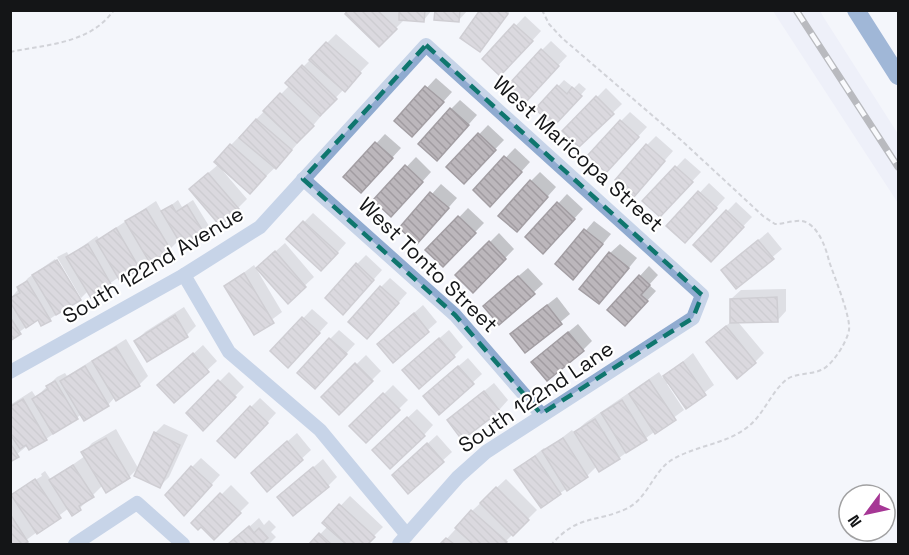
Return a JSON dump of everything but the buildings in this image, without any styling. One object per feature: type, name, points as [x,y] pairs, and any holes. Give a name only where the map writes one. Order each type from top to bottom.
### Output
[{"type":"main road","points":[[856,10],[898,76]]},
{"type":"street","name":"South 122nd Avenue","points":[[10,372],[184,275],[260,227],[426,45]]},
{"type":"street","name":"West Maricopa Street","points":[[426,45],[702,295]]},
{"type":"street","name":"West Tonto Street","points":[[303,179],[455,315],[541,414]]},
{"type":"street","points":[[184,275],[229,352],[320,430],[403,540]]},
{"type":"street","name":"South 122nd Lane","points":[[403,540],[458,477],[486,452],[541,414],[693,318],[702,295]]},
{"type":"street","points":[[75,544],[137,503],[183,544]]},
{"type":"path","points":[[10,52],[84,37],[105,23],[114,10]]},
{"type":"highlighted area","points":[[426,45],[702,295],[693,318],[541,414],[455,315],[303,179]]},
{"type":"shaded area","points":[[773,11],[820,11],[898,134],[898,203]]},
{"type":"railway","points":[[796,10],[898,167]]}]
